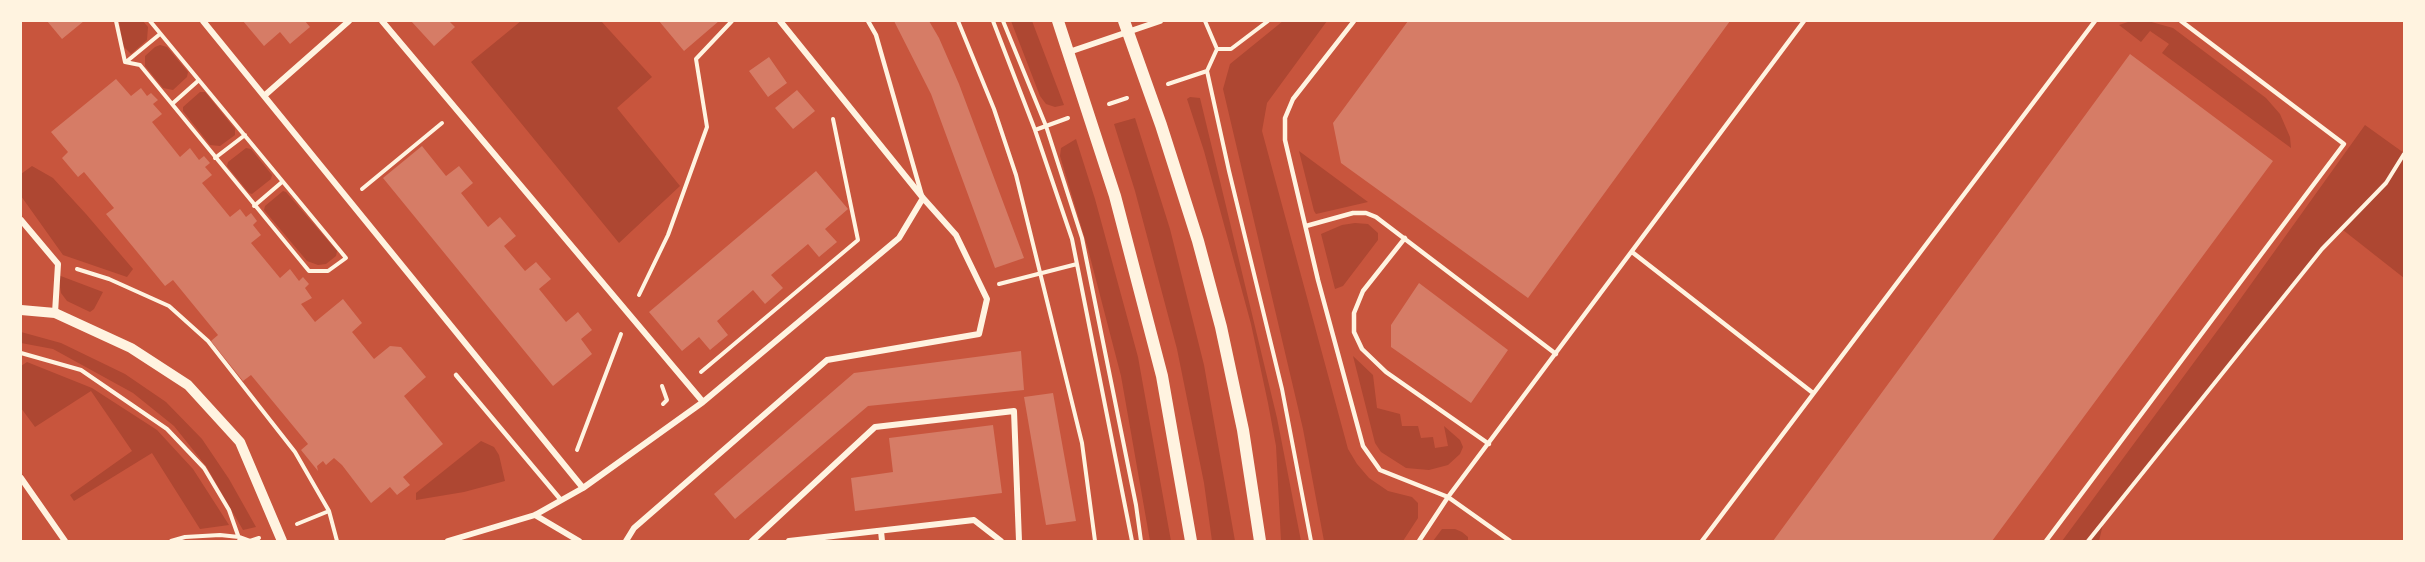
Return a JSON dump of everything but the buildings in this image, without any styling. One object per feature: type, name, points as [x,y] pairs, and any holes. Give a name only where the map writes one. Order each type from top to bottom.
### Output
[{"type":"main road","points":[[1058,21],[1115,196],[1162,376],[1191,541]]},
{"type":"main road","points":[[1126,27],[1198,241],[1221,327],[1243,430],[1260,541]]},
{"type":"street","points":[[203,21],[583,488]]},
{"type":"street","points":[[264,96],[349,21]]},
{"type":"street","points":[[382,21],[703,402]]},
{"type":"street","points":[[626,541],[634,528],[827,360],[979,334],[987,299],[956,235],[923,198],[780,21]]},
{"type":"street","points":[[1069,52],[1126,27],[1160,21]]},
{"type":"street","points":[[448,541],[534,515],[583,488],[703,402],[899,238],[923,198]]},
{"type":"street","points":[[21,220],[58,264],[55,313]]},
{"type":"street","points":[[21,310],[55,313],[131,348],[188,385],[240,442],[282,541]]},
{"type":"street","points":[[752,541],[875,427],[1014,411],[1019,541]]},
{"type":"street","points":[[21,478],[65,541]]},
{"type":"street","points":[[534,515],[579,541]]},
{"type":"street","points":[[789,541],[974,520],[1001,541]]},
{"type":"street","points":[[881,531],[882,541]]},
{"type":"lane","points":[[868,21],[876,35],[923,198]]},
{"type":"lane","points":[[1354,21],[1293,99],[1285,118],[1285,140],[1347,394],[1363,446],[1380,470],[1448,497],[1510,541]]},
{"type":"lane","points":[[1419,541],[1448,497],[1804,21]]},
{"type":"lane","points":[[1702,541],[2095,21]]},
{"type":"lane","points":[[2046,541],[2344,144],[2181,21]]},
{"type":"lane","points":[[1305,226],[1353,213],[1366,213],[1376,217],[1556,354]]},
{"type":"lane","points":[[1405,238],[1363,291],[1354,313],[1354,332],[1362,349],[1386,372],[1489,444]]},
{"type":"lane","points":[[1632,252],[1813,393]]},
{"type":"lane","points":[[456,375],[561,500]]},
{"type":"path","points":[[116,21],[125,62]]},
{"type":"path","points":[[125,62],[140,66],[309,271],[328,272],[346,258],[150,21]]},
{"type":"path","points":[[628,342],[621,333],[668,235],[707,127],[696,59],[732,21]]},
{"type":"path","points":[[958,21],[994,109],[1016,175],[1082,443],[1095,541]]},
{"type":"path","points":[[993,21],[1035,130],[1072,239],[1132,541]]},
{"type":"path","points":[[1003,21],[1046,126],[1082,238],[1141,541]]},
{"type":"path","points":[[1205,21],[1217,49],[1208,71],[1229,171],[1282,389],[1311,541]]},
{"type":"path","points":[[1217,49],[1231,49],[1268,21]]},
{"type":"path","points":[[125,62],[160,34]]},
{"type":"path","points":[[1035,130],[1208,71]]},
{"type":"path","points":[[172,104],[199,80]]},
{"type":"path","points":[[687,384],[858,240],[831,105],[840,95]]},
{"type":"path","points":[[356,194],[457,110]]},
{"type":"path","points":[[215,158],[245,135]]},
{"type":"path","points":[[2088,541],[2322,249],[2386,183],[2404,154]]},
{"type":"path","points":[[254,206],[282,182]]},
{"type":"path","points":[[981,289],[1077,264]]},
{"type":"path","points":[[563,464],[577,451],[619,342]]},
{"type":"path","points":[[21,353],[81,370],[167,429],[204,468],[229,510],[239,539]]},
{"type":"path","points":[[656,379],[663,388],[667,400],[659,408]]},
{"type":"path","points":[[569,446],[584,454]]},
{"type":"path","points":[[171,541],[185,537],[250,541]]},
{"type":"shaded area","points":[[119,21],[143,21],[148,27],[147,40],[131,54],[123,46]]},
{"type":"shaded area","points":[[521,21],[601,21],[652,77],[617,108],[680,186],[619,243],[471,62]]},
{"type":"shaded area","points":[[1011,21],[1032,21],[1064,105],[1055,107],[1046,104],[1040,96]]},
{"type":"shaded area","points":[[1283,21],[1327,21],[1267,103],[1262,131],[1348,449],[1369,478],[1388,491],[1412,497],[1418,503],[1418,518],[1403,541],[1324,541],[1303,429],[1223,89],[1230,64]]},
{"type":"shaded area","points":[[2131,21],[2148,21],[2173,28],[2266,98],[2280,114],[2290,137],[2291,148],[2162,53],[2169,44],[2150,31],[2141,42],[2119,25]]},
{"type":"shaded area","points":[[160,45],[167,47],[188,72],[187,77],[173,90],[163,88],[145,66],[145,56]]},
{"type":"shaded area","points":[[200,92],[205,92],[235,129],[235,135],[220,146],[210,145],[183,111],[183,107]]},
{"type":"shaded area","points":[[1200,98],[1277,418],[1301,541],[1281,541],[1276,446],[1268,403],[1251,324],[1204,151],[1187,99]]},
{"type":"shaded area","points":[[1135,118],[1170,229],[1204,365],[1235,541],[1212,541],[1204,483],[1177,349],[1135,191],[1114,124]]},
{"type":"shaded area","points":[[2365,125],[2404,153],[2404,278],[2343,230],[2322,249],[2104,520],[2099,541],[2062,541],[2226,319]]},
{"type":"shaded area","points":[[1076,139],[1095,199],[1138,357],[1171,541],[1150,541],[1121,376],[1088,249],[1060,156],[1061,148]]},
{"type":"shaded area","points":[[246,148],[251,149],[272,175],[271,179],[252,194],[227,166],[228,162]]},
{"type":"shaded area","points":[[1299,151],[1368,202],[1316,214]]},
{"type":"shaded area","points":[[32,166],[53,178],[86,214],[133,269],[127,277],[63,255],[21,196],[21,174]]},
{"type":"shaded area","points":[[283,191],[337,251],[336,256],[326,264],[318,265],[307,261],[264,210],[265,206]]},
{"type":"shaded area","points":[[1368,224],[1378,233],[1378,240],[1343,286],[1335,289],[1321,234],[1342,225]]},
{"type":"shaded area","points":[[58,275],[103,292],[94,309],[90,312],[67,301],[61,293]]},
{"type":"shaded area","points":[[21,332],[61,343],[125,374],[166,402],[202,439],[229,479],[256,527],[243,530],[206,466],[174,426],[133,393],[53,349],[21,343]]},
{"type":"shaded area","points":[[1353,356],[1373,375],[1377,408],[1400,414],[1402,426],[1418,426],[1421,438],[1433,437],[1435,448],[1448,446],[1444,426],[1460,440],[1463,447],[1460,454],[1448,465],[1429,470],[1406,468],[1381,452],[1375,443]]},
{"type":"shaded area","points":[[27,362],[92,388],[157,430],[193,469],[229,525],[200,529],[152,453],[74,501],[70,495],[132,451],[91,391],[35,427],[21,408],[21,366]]},
{"type":"shaded area","points":[[481,441],[494,447],[499,455],[505,481],[464,492],[416,500],[416,493]]},
{"type":"shaded area","points":[[1442,529],[1455,529],[1462,532],[1468,537],[1468,541],[1433,541]]}]
